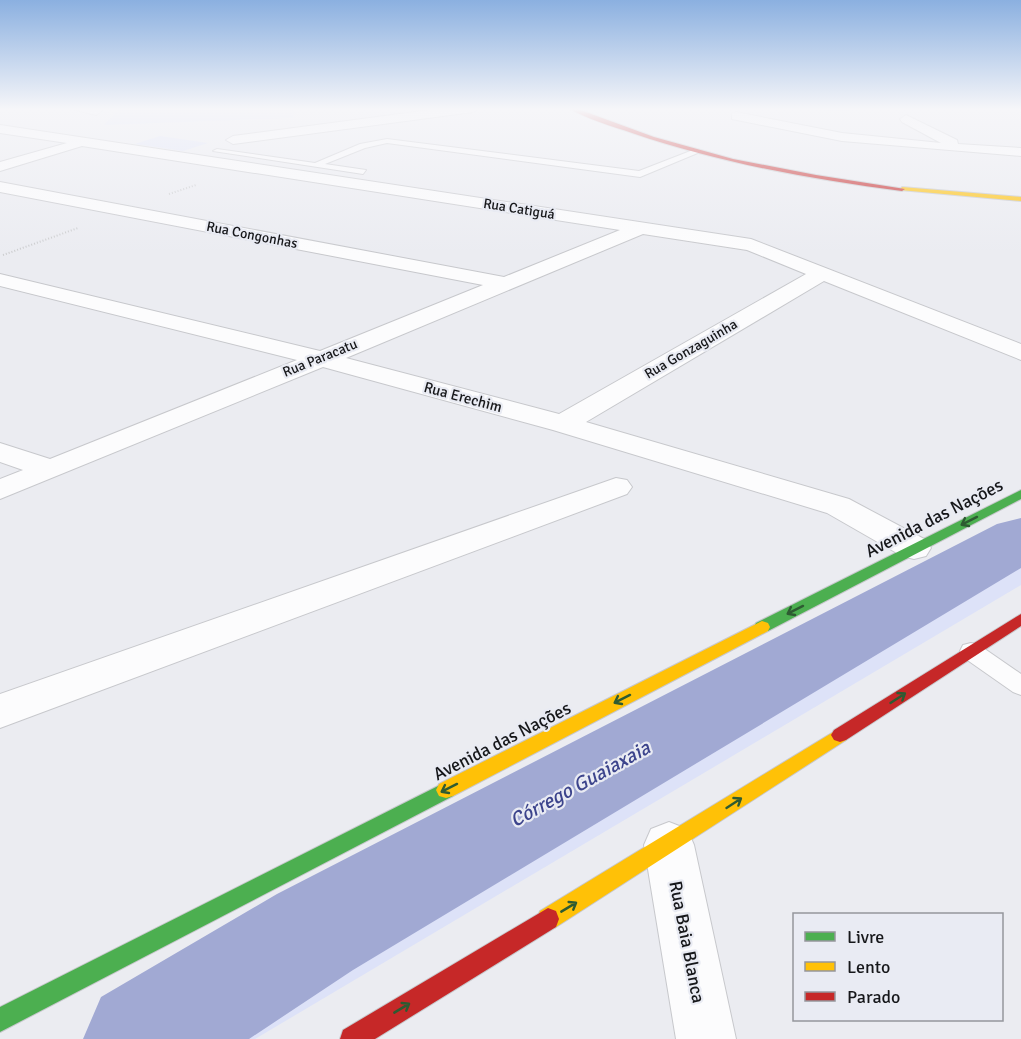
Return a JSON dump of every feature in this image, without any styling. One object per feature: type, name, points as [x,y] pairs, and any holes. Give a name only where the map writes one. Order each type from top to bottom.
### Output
[{"type":"main road","points":[[721,156],[860,182],[1021,199]]},
{"type":"main road","points":[[754,156],[866,176],[1021,192]]},
{"type":"main road","name":"Avenida das Nações","points":[[0,1020],[1021,494]]},
{"type":"main road","points":[[352,1039],[669,845],[1021,619]]},
{"type":"street","points":[[0,167],[37,156]]},
{"type":"street","name":"Rua Catiguá","points":[[173,156],[751,245],[820,275],[1021,354]]},
{"type":"street","name":"Rua Congonhas","points":[[0,187],[504,283]]},
{"type":"street","name":"Rua Paracatu","points":[[0,490],[641,228]]},
{"type":"street","name":"Rua Gonzaguinha","points":[[563,424],[820,275]]},
{"type":"street","name":"Rua Erechim","points":[[0,280],[319,358],[563,424],[838,506],[914,548]]},
{"type":"street","points":[[0,452],[51,470]]},
{"type":"street","points":[[0,711],[616,487]]},
{"type":"street","name":"Rua Baia Blanca","points":[[669,845],[706,1039]]},
{"type":"lane","points":[[256,156],[363,172]]},
{"type":"lane","points":[[316,165],[339,156]]},
{"type":"lane","points":[[513,156],[640,174],[685,156]]},
{"type":"lane","points":[[971,651],[1021,686]]},
{"type":"shaded area","points":[[1021,553],[1021,585],[255,1039],[186,1039],[286,973]]},
{"type":"waterway","name":"Córrego Guaiaxaia","points":[[143,1039],[315,932],[1021,539]]},
{"type":"traffic: fast","points":[[762,627],[1021,494]]},
{"type":"traffic: fast","points":[[0,1020],[446,790]]},
{"type":"traffic: slow","points":[[902,189],[1021,199]]},
{"type":"traffic: slow","points":[[446,790],[762,627]]},
{"type":"traffic: slow","points":[[548,919],[840,735]]},
{"type":"traffic: jam","points":[[719,156],[816,177],[902,189]]},
{"type":"traffic: jam","points":[[840,735],[1021,619]]},
{"type":"traffic: jam","points":[[352,1039],[548,919]]}]
